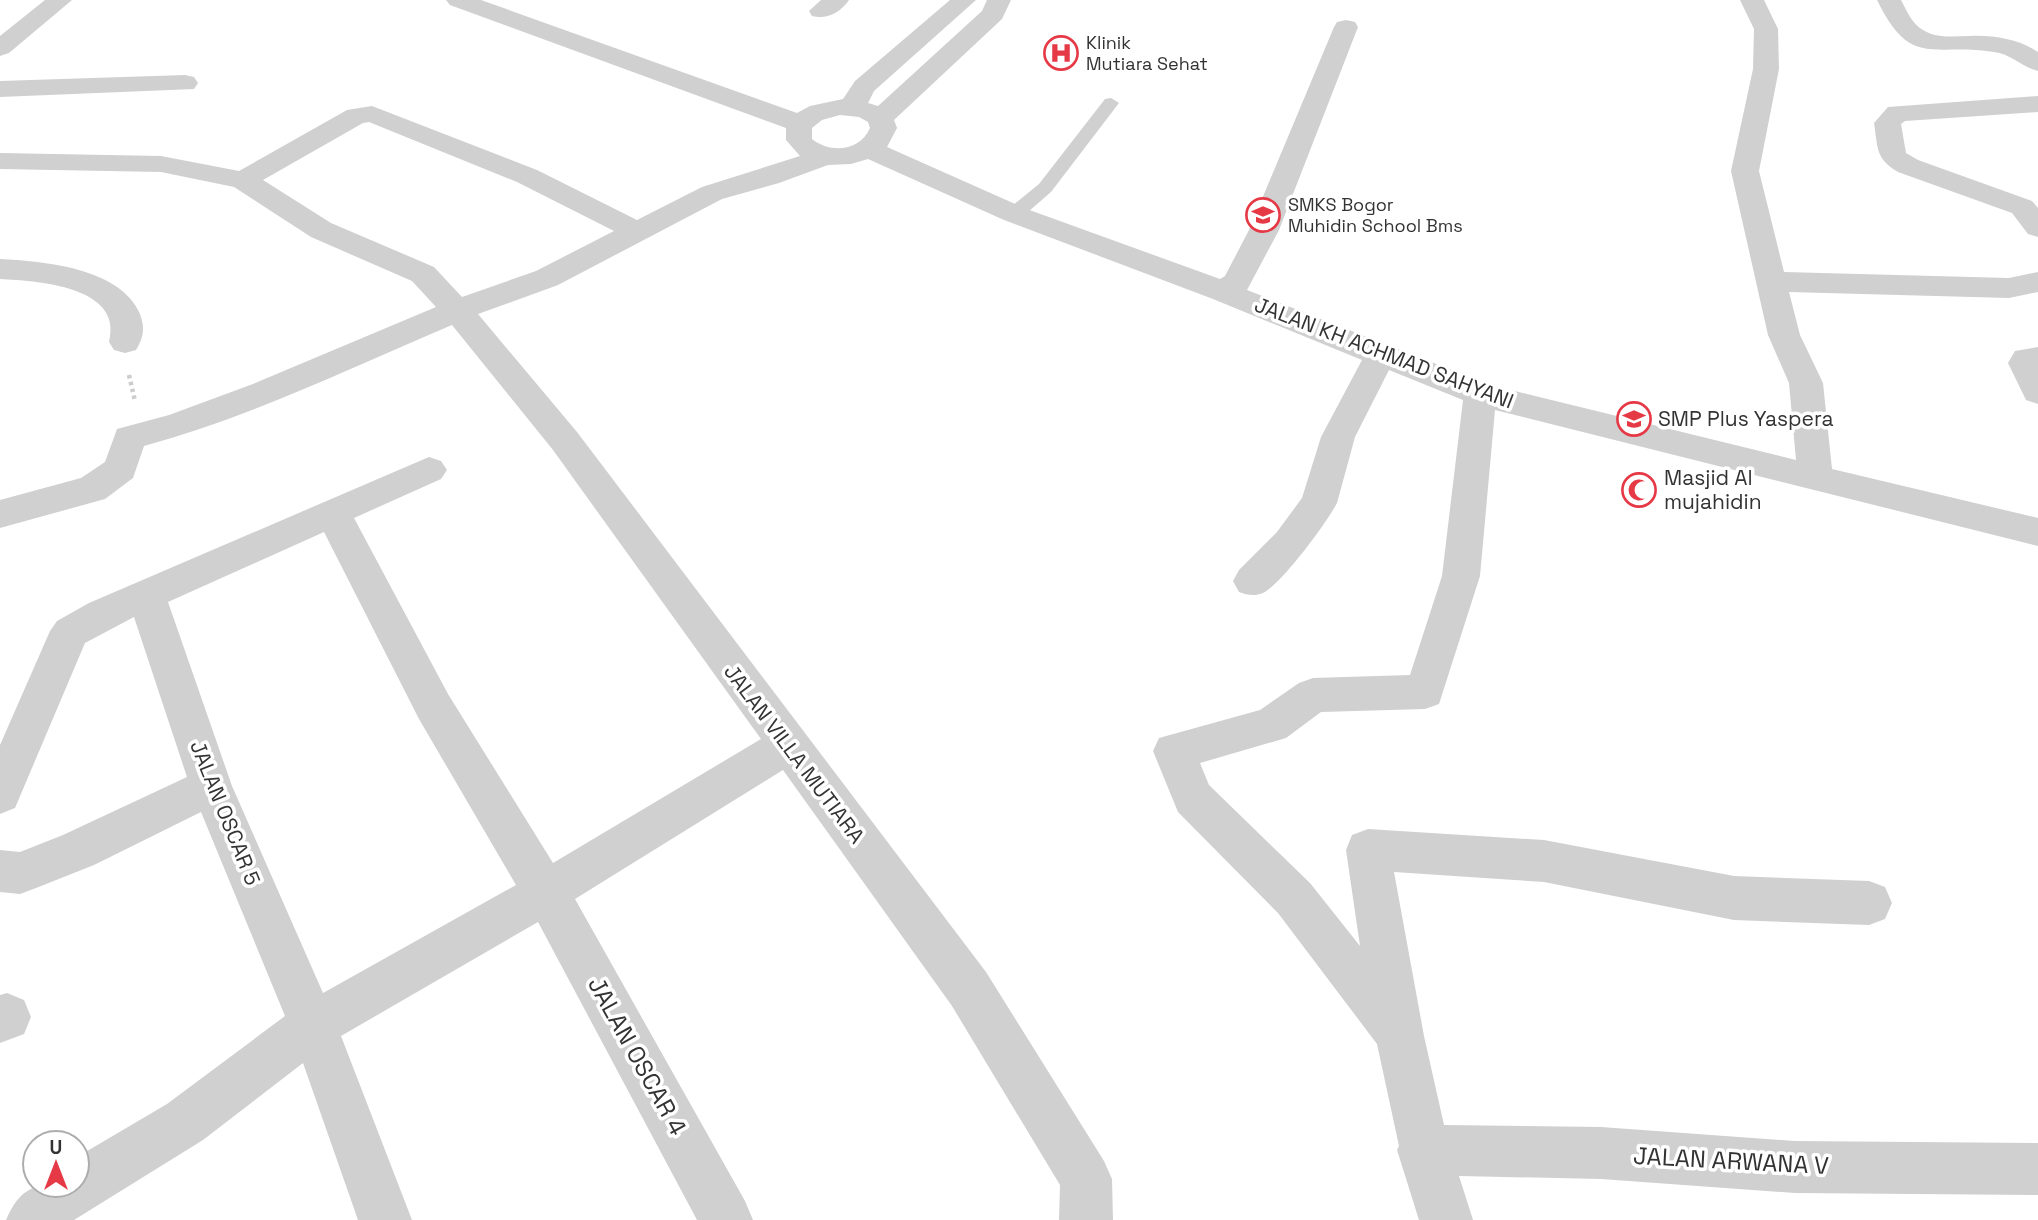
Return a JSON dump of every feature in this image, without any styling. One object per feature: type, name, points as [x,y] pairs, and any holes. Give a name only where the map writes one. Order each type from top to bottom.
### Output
[{"type":"street","points":[[0,48],[60,0]]},
{"type":"street","points":[[458,0],[799,129]]},
{"type":"street","points":[[852,107],[864,87],[964,0]]},
{"type":"street","points":[[879,118],[904,99],[993,14],[999,0]]},
{"type":"street","points":[[1752,0],[1766,29],[1766,69],[1745,171],[1784,335],[1806,383],[1815,478]]},
{"type":"street","points":[[1889,0],[1904,29],[1920,42],[2010,47],[2038,63]]},
{"type":"street","points":[[1224,292],[1237,282],[1264,230],[1346,27]]},
{"type":"street","points":[[0,89],[186,83]]},
{"type":"street","points":[[2038,104],[1897,113],[1887,123],[1893,157],[1908,166],[2022,207],[2038,228]]},
{"type":"street","points":[[712,193],[817,113],[852,107],[863,109],[879,118],[884,126],[884,134],[869,149],[841,157],[826,156],[805,148],[799,141],[799,129]]},
{"type":"street","points":[[0,161],[160,164],[243,180],[356,116],[372,114],[527,176],[635,230]]},
{"type":"street","name":"JALAN KH ACHMAD SAHYANI","points":[[869,149],[1014,215],[1382,352],[1480,394],[2038,532]]},
{"type":"street","points":[[0,514],[92,489],[121,469],[129,438],[177,425],[265,392],[457,310],[547,278],[635,230],[712,193],[769,177],[826,156]]},
{"type":"street","name":"JALAN VILLA MUTIARA","points":[[243,180],[321,230],[423,274],[457,310],[565,441],[969,989],[1086,1179],[1086,1220]]},
{"type":"street","points":[[0,270],[32,270],[72,277],[115,299],[128,325],[125,342]]},
{"type":"street","points":[[1771,282],[2009,288],[2038,282]]},
{"type":"street","points":[[1252,581],[1290,542],[1319,503],[1338,437],[1382,352]]},
{"type":"street","points":[[2038,358],[2026,359],[2024,363],[2038,392]]},
{"type":"street","points":[[1396,1030],[1294,898],[1193,798],[1174,751],[1270,725],[1313,695],[1424,692],[1461,576],[1480,394]]},
{"type":"street","points":[[0,794],[71,632],[103,614],[147,597],[429,470]]},
{"type":"street","name":"JALAN OSCAR 4","points":[[334,514],[387,625],[516,847],[546,892],[726,1220]]},
{"type":"street","name":"JALAN OSCAR 5","points":[[147,597],[211,786],[313,1025],[385,1220]]},
{"type":"street","points":[[33,1220],[66,1192],[185,1122],[313,1025],[546,892],[788,745]]},
{"type":"street","points":[[0,871],[20,873],[78,850],[211,786]]},
{"type":"street","points":[[1446,1220],[1423,1150],[1396,1030],[1368,850],[1545,861],[1734,898],[1869,903]]},
{"type":"street","name":"JALAN ARWANA V","points":[[1423,1150],[1601,1153],[1795,1167],[2038,1169]]},
{"type":"lane","points":[[1014,215],[1045,188],[1111,103]]},
{"type":"path","points":[[125,342],[139,416],[129,438]]},
{"type":"place","name":"Klinik Mutiara Sehat","points":[[1061,53]]},
{"type":"place","name":"SMKS Bogor Muhidin School Bms","points":[[1263,215]]},
{"type":"place","name":"SMP Plus Yaspera","points":[[1634,419]]},
{"type":"place","name":"Masjid Al mujahidin","points":[[1639,490]]}]
